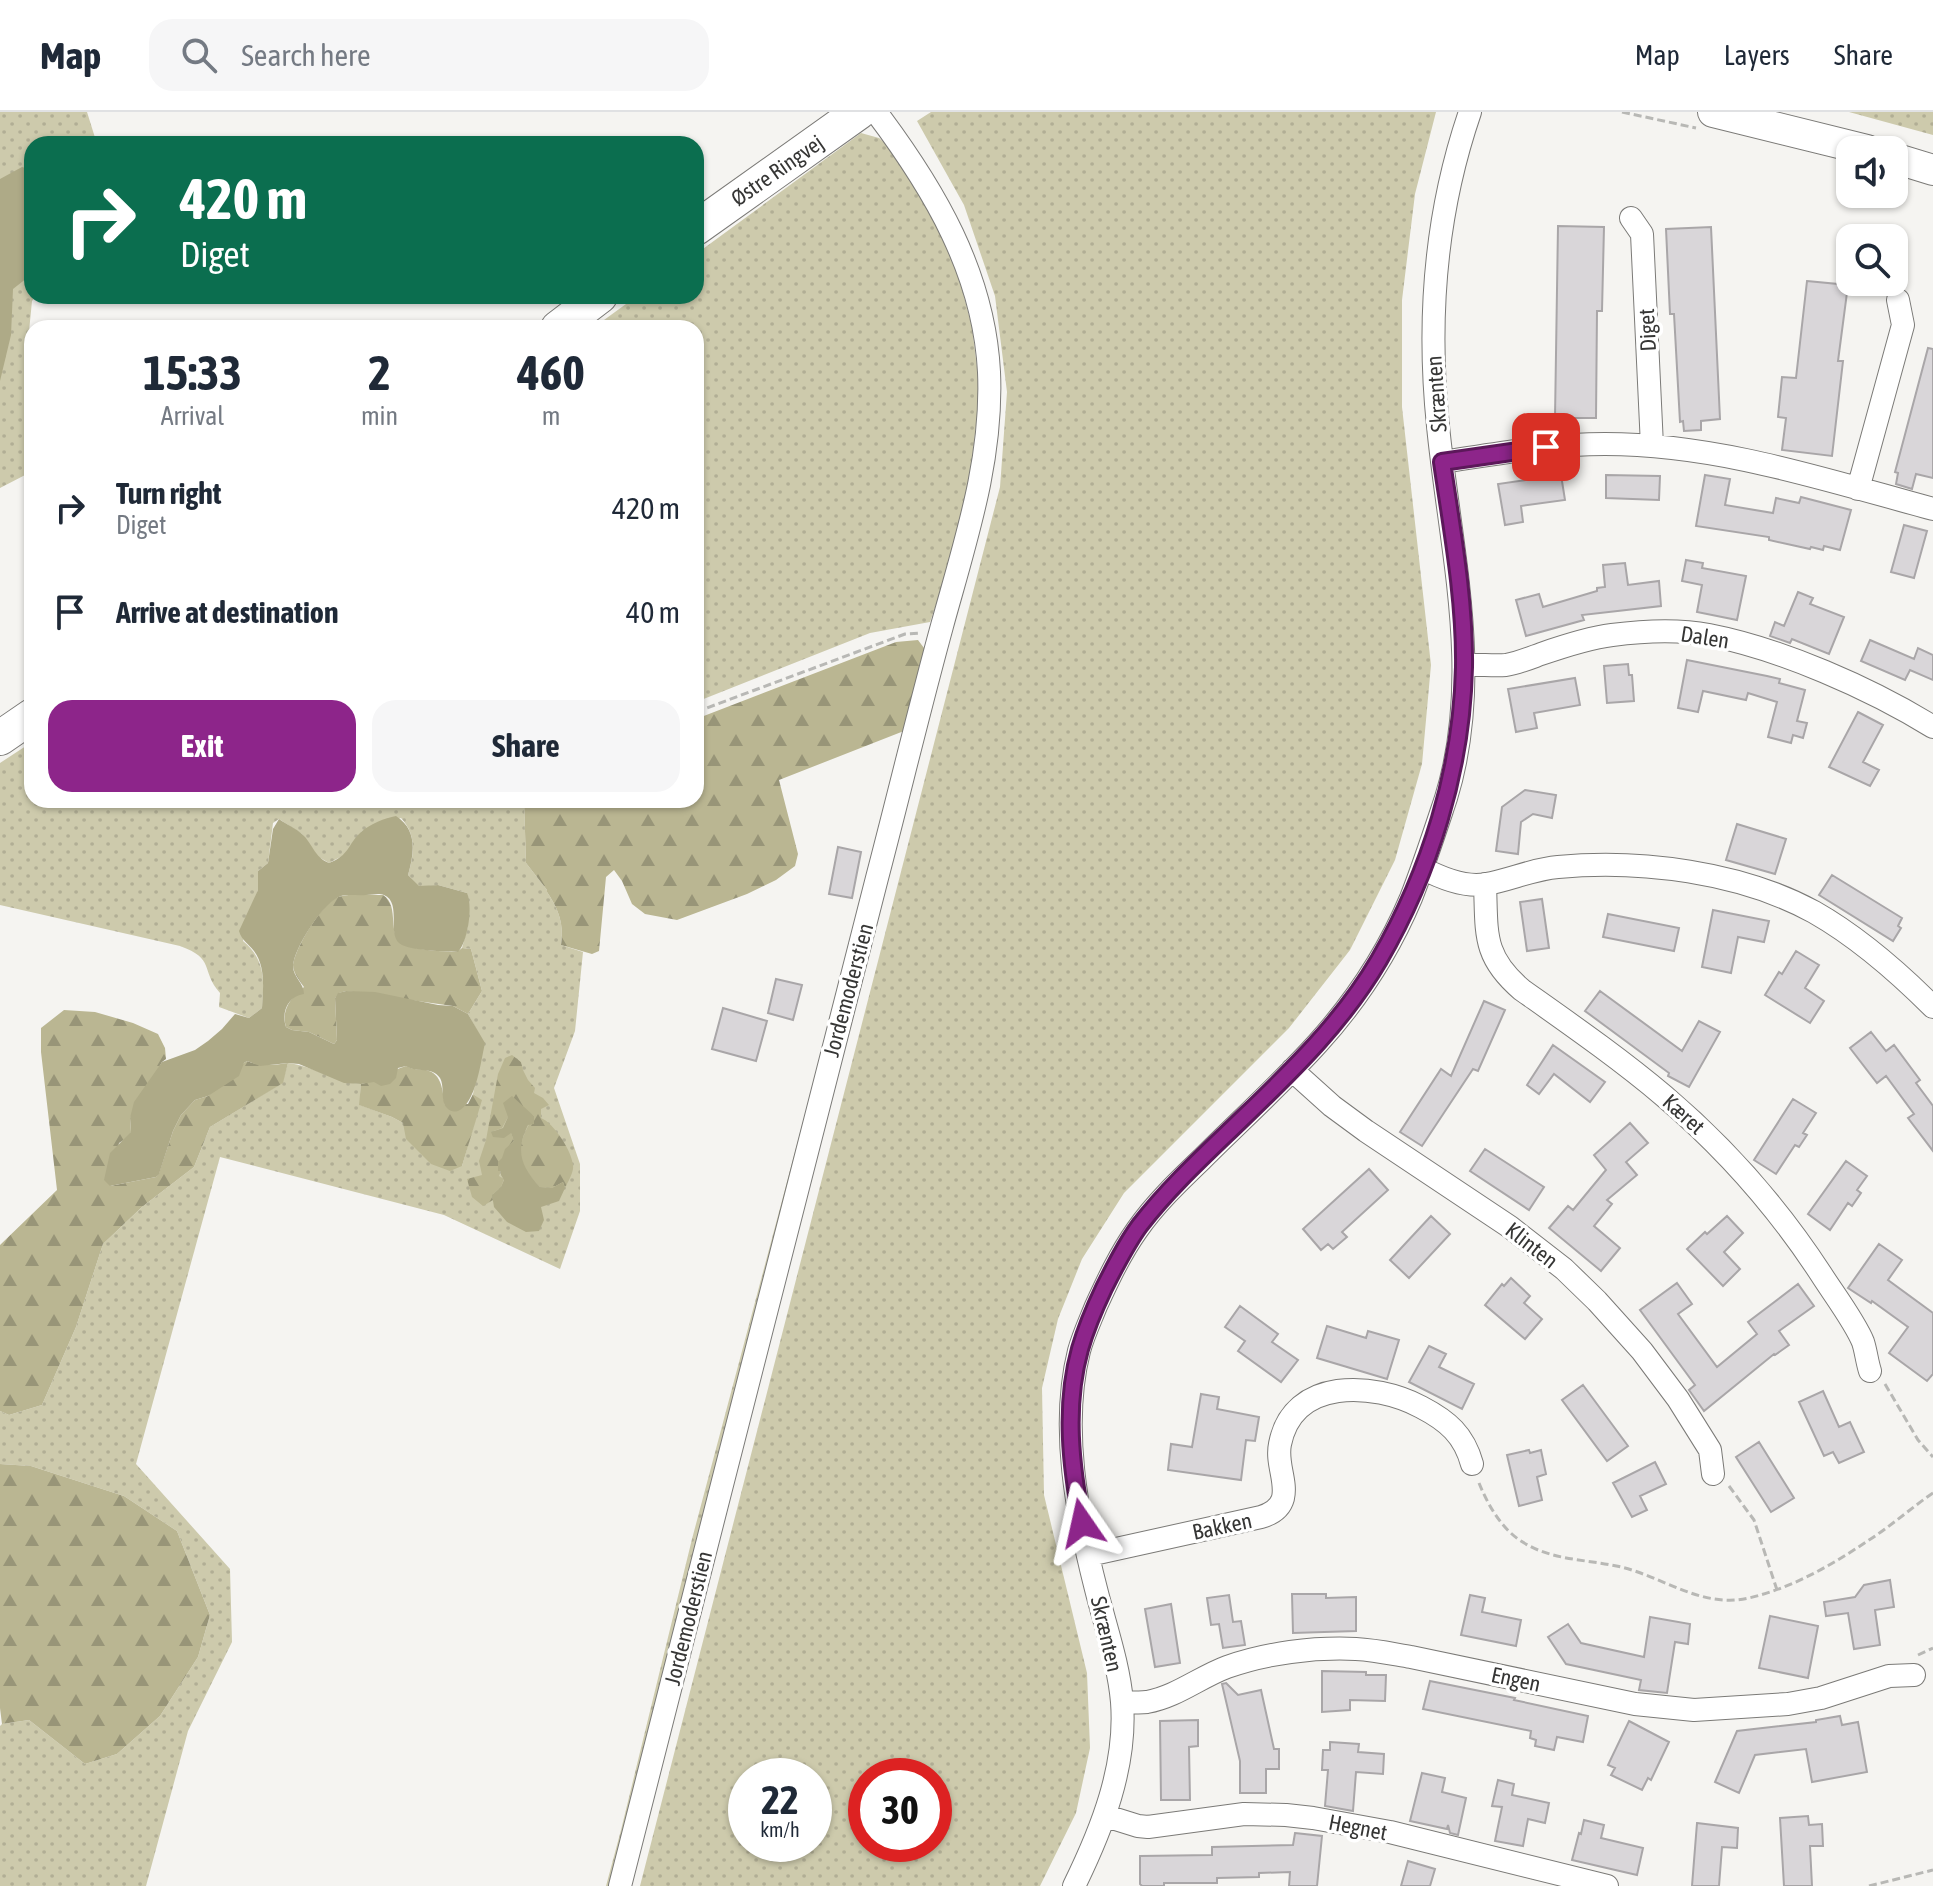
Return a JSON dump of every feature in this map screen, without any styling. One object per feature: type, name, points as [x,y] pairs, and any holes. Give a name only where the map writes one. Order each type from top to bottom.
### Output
[{"type":"main road","name":"Østre Ringvej","points":[[704,222],[859,112]]},
{"type":"main road","points":[[568,320],[590,304]]},
{"type":"main road","points":[[0,738],[24,722]]},
{"type":"street","name":"Jordemoderstien","points":[[620,1886],[976,502],[988,435],[985,340],[960,249],[928,185],[876,112]]},
{"type":"street","name":"Skrænten","points":[[1074,1886],[1106,1816],[1117,1770],[1122,1702],[1076,1493],[1071,1453],[1074,1380],[1079,1350],[1116,1263],[1139,1227],[1179,1181],[1292,1070],[1355,998],[1403,914],[1448,792],[1460,727],[1464,665],[1459,582],[1434,382],[1433,336],[1440,226],[1470,112]]},
{"type":"street","points":[[1713,112],[1836,142]]},
{"type":"street","points":[[1908,162],[1933,170]]},
{"type":"street","name":"Diget","points":[[1631,218],[1642,234],[1652,446]]},
{"type":"street","points":[[1858,489],[1903,325],[1898,300]]},
{"type":"street","points":[[1442,462],[1569,445],[1652,446],[1773,465],[1933,509]]},
{"type":"street","name":"Dalen","points":[[1464,665],[1508,665],[1609,635],[1673,631],[1707,635],[1744,644],[1847,681],[1933,727]]},
{"type":"street","points":[[1422,868],[1466,885],[1485,884],[1554,867],[1595,864],[1686,871],[1728,880],[1766,891],[1812,911],[1898,972],[1933,1007]]},
{"type":"street","name":"Kæret","points":[[1485,884],[1488,940],[1492,955],[1507,978],[1664,1096],[1743,1173],[1809,1255],[1862,1340],[1870,1371]]},
{"type":"street","name":"Klinten","points":[[1292,1070],[1366,1131],[1510,1227],[1564,1269],[1642,1351],[1678,1399],[1710,1450],[1713,1474]]},
{"type":"street","name":"Bakken","points":[[1089,1555],[1261,1517],[1275,1511],[1284,1494],[1278,1457],[1286,1424],[1303,1404],[1332,1392],[1370,1390],[1418,1405],[1460,1436],[1472,1464]]},
{"type":"street","name":"Engen","points":[[1122,1702],[1155,1700],[1239,1663],[1331,1649],[1400,1655],[1635,1704],[1694,1710],[1788,1704],[1821,1698],[1889,1676],[1914,1675]]},
{"type":"street","name":"Hegnet","points":[[1106,1816],[1148,1827],[1244,1814],[1313,1818],[1390,1832],[1607,1886]]},
{"type":"path","points":[[704,709],[905,634],[940,633]]},
{"type":"path","points":[[1870,1371],[1888,1387],[1918,1440],[1933,1457]]},
{"type":"path","points":[[1472,1464],[1486,1500],[1502,1523],[1520,1540],[1548,1555],[1623,1567],[1680,1590],[1717,1599],[1745,1599],[1777,1590],[1825,1568],[1871,1539],[1933,1493]]},
{"type":"path","points":[[1713,1474],[1730,1487],[1754,1520],[1777,1590]]},
{"type":"path","points":[[1869,1886],[1933,1870]]},
{"type":"shaded area","points":[[0,112],[87,112],[94,136],[24,136],[24,304],[32,304],[30,320],[24,320],[24,476],[0,488]]},
{"type":"shaded area","points":[[931,112],[1436,112],[1415,194],[1402,300],[1402,407],[1431,665],[1422,764],[1395,860],[1350,950],[1289,1028],[1124,1193],[1082,1259],[1058,1319],[1042,1388],[1044,1495],[1087,1673],[1090,1748],[1076,1813],[1040,1886],[640,1886],[1000,487],[1007,392],[995,296],[964,205],[917,121]]},
{"type":"shaded area","points":[[1849,112],[1933,112],[1933,135]]},
{"type":"shaded area","points":[[861,133],[879,138],[894,151],[952,250],[972,327],[980,391],[971,468],[951,562],[930,622],[870,633],[704,699],[704,320],[604,320],[626,304],[704,304],[704,248]]},
{"type":"shaded area","points":[[24,168],[24,280],[13,289],[11,335],[0,381],[0,179]]},
{"type":"shaded area","points":[[24,747],[24,808],[524,808],[526,863],[547,890],[557,911],[562,930],[561,945],[583,952],[575,1031],[554,1088],[580,1164],[580,1211],[560,1269],[444,1215],[220,1157],[136,1464],[230,1569],[232,1642],[188,1731],[146,1886],[0,1886],[0,1726],[29,1720],[85,1764],[117,1754],[160,1716],[198,1657],[210,1615],[177,1531],[124,1496],[31,1466],[0,1464],[0,1411],[9,1415],[42,1405],[76,1327],[103,1244],[142,1207],[194,1167],[210,1127],[282,1083],[288,1063],[361,1084],[360,1105],[403,1123],[462,1166],[481,1100],[473,1094],[484,1043],[468,1014],[482,991],[471,949],[462,948],[468,926],[467,893],[438,885],[419,887],[408,875],[413,845],[410,831],[401,818],[362,831],[346,854],[329,863],[317,856],[302,834],[279,819],[273,823],[268,863],[258,871],[258,890],[243,941],[260,963],[263,980],[262,1008],[249,1018],[219,1007],[220,993],[203,961],[180,946],[0,905],[0,763]]},
{"type":"shaded area","points":[[396,816],[411,835],[413,851],[408,875],[419,886],[438,885],[467,893],[469,915],[462,947],[458,952],[421,950],[402,945],[395,935],[390,899],[380,894],[341,896],[326,907],[299,948],[293,966],[304,994],[298,995],[287,1006],[284,1016],[286,1027],[309,1032],[334,1044],[337,1040],[335,998],[338,993],[346,991],[375,992],[453,1006],[468,1014],[485,1043],[477,1081],[464,1107],[454,1112],[445,1105],[437,1074],[406,1066],[398,1068],[396,1078],[390,1084],[381,1086],[374,1082],[344,1083],[299,1064],[260,1066],[247,1061],[239,1076],[208,1096],[195,1100],[181,1115],[156,1177],[110,1186],[104,1180],[110,1153],[131,1132],[134,1102],[162,1062],[195,1050],[222,1029],[235,1014],[249,1018],[262,1008],[263,979],[258,957],[239,931],[258,890],[258,871],[268,863],[273,829],[279,819],[302,834],[320,857],[329,863],[345,853],[365,829]]},
{"type":"shaded area","points":[[813,1084],[817,1085],[614,1886],[606,1886],[692,1539]]},
{"type":"shaded area","points":[[512,1096],[534,1116],[534,1124],[528,1125],[521,1151],[528,1172],[540,1187],[552,1188],[563,1182],[565,1188],[559,1201],[541,1207],[544,1220],[539,1231],[526,1232],[507,1222],[494,1207],[492,1195],[504,1180],[501,1171],[498,1171],[498,1162],[514,1141],[511,1133],[504,1138],[493,1137],[491,1132],[503,1128],[508,1117],[503,1103]]},
{"type":"green space","points":[[918,640],[927,652],[909,729],[779,780],[798,854],[795,866],[776,880],[747,894],[677,920],[645,914],[632,904],[614,870],[606,877],[599,951],[592,954],[561,945],[562,930],[557,911],[547,890],[526,863],[524,808],[704,808],[704,716],[896,642]]},
{"type":"green space","points":[[383,895],[391,906],[396,935],[405,945],[438,951],[471,949],[482,991],[468,1014],[453,1006],[346,991],[335,998],[337,1040],[334,1044],[309,1032],[286,1027],[288,1004],[304,987],[294,971],[295,957],[317,917],[338,897]]},
{"type":"green space","points":[[64,1010],[95,1012],[133,1023],[158,1034],[165,1048],[166,1059],[130,1118],[130,1136],[119,1143],[110,1186],[156,1177],[181,1115],[195,1100],[208,1096],[244,1063],[288,1063],[283,1083],[210,1127],[194,1167],[142,1207],[103,1244],[76,1327],[42,1405],[9,1415],[0,1411],[0,1245],[57,1190],[41,1028]]},
{"type":"green space","points":[[512,1055],[521,1062],[535,1088],[534,1093],[549,1105],[541,1109],[541,1118],[563,1140],[573,1169],[565,1188],[563,1182],[552,1188],[540,1187],[531,1177],[520,1154],[523,1137],[534,1116],[522,1107],[508,1117],[502,1128],[491,1132],[511,1133],[514,1141],[504,1154],[499,1176],[504,1179],[501,1187],[492,1195],[493,1200],[483,1206],[472,1197],[467,1179],[482,1175],[479,1161],[498,1074],[505,1058]]},
{"type":"green space","points":[[406,1066],[436,1075],[445,1105],[468,1104],[473,1094],[482,1100],[462,1166],[450,1171],[431,1164],[406,1139],[403,1123],[359,1105],[361,1084]]},
{"type":"green space","points":[[0,1464],[31,1466],[124,1496],[177,1531],[210,1615],[198,1657],[160,1716],[117,1754],[85,1764],[29,1720],[2,1724]]},
{"type":"building","points":[[1558,226],[1604,227],[1602,311],[1597,311],[1596,418],[1575,418],[1574,429],[1557,428],[1555,418]]},
{"type":"building","points":[[1711,227],[1720,419],[1701,421],[1701,430],[1684,431],[1683,421],[1680,422],[1674,314],[1670,314],[1666,229]]},
{"type":"building","points":[[1807,281],[1836,284],[1836,296],[1847,296],[1838,361],[1843,361],[1832,456],[1782,450],[1786,418],[1778,417],[1782,377],[1796,378]]},
{"type":"building","points":[[1928,348],[1933,349],[1933,478],[1916,474],[1912,489],[1896,484],[1898,473],[1895,472]]},
{"type":"building","points":[[1561,475],[1565,500],[1521,506],[1523,522],[1505,525],[1498,484]]},
{"type":"building","points":[[1606,475],[1660,476],[1659,500],[1606,498]]},
{"type":"building","points":[[1705,475],[1730,479],[1725,505],[1773,513],[1776,498],[1799,503],[1801,497],[1851,510],[1840,550],[1824,546],[1823,550],[1810,549],[1769,540],[1769,537],[1696,526]]},
{"type":"building","points":[[1904,525],[1927,531],[1914,578],[1891,572]]},
{"type":"building","points":[[1686,560],[1703,563],[1702,568],[1746,576],[1737,620],[1697,612],[1702,585],[1682,581]]},
{"type":"building","points":[[1625,563],[1628,585],[1659,581],[1661,606],[1582,615],[1584,620],[1526,636],[1516,600],[1539,594],[1543,607],[1597,591],[1597,588],[1605,587],[1603,565]]},
{"type":"building","points":[[1798,592],[1813,598],[1810,604],[1844,617],[1829,654],[1792,639],[1790,643],[1770,636],[1775,622],[1784,626]]},
{"type":"building","points":[[1870,640],[1914,659],[1918,648],[1933,655],[1933,680],[1910,670],[1905,680],[1861,661]]},
{"type":"building","points":[[1687,660],[1780,679],[1779,683],[1805,690],[1797,721],[1807,723],[1803,738],[1793,735],[1791,743],[1768,737],[1777,702],[1748,693],[1746,700],[1703,691],[1698,712],[1678,708]]},
{"type":"building","points":[[1628,664],[1634,701],[1607,703],[1604,666]]},
{"type":"building","points":[[1575,678],[1580,705],[1534,713],[1537,728],[1516,732],[1508,689]]},
{"type":"building","points":[[1858,712],[1883,725],[1863,762],[1879,770],[1870,786],[1829,767]]},
{"type":"building","points":[[1525,790],[1556,795],[1552,818],[1533,814],[1521,822],[1518,854],[1496,851],[1502,807]]},
{"type":"building","points":[[1737,824],[1786,839],[1775,874],[1726,860]]},
{"type":"building","points":[[838,847],[861,852],[852,898],[829,894]]},
{"type":"building","points":[[1832,875],[1902,918],[1898,926],[1901,928],[1893,941],[1819,895]]},
{"type":"building","points":[[1542,899],[1549,948],[1527,951],[1520,902]]},
{"type":"building","points":[[1713,910],[1769,921],[1764,942],[1738,937],[1731,973],[1702,967]]},
{"type":"building","points":[[1608,914],[1679,928],[1674,951],[1603,937]]},
{"type":"building","points":[[1796,951],[1819,965],[1805,988],[1824,1001],[1810,1023],[1765,995]]},
{"type":"building","points":[[776,979],[802,985],[793,1020],[768,1013]]},
{"type":"building","points":[[1600,991],[1682,1051],[1699,1021],[1720,1032],[1689,1087],[1668,1076],[1669,1073],[1585,1011]]},
{"type":"building","points":[[1484,1001],[1505,1010],[1478,1071],[1473,1069],[1422,1146],[1400,1132],[1441,1069],[1451,1076]]},
{"type":"building","points":[[723,1008],[767,1021],[756,1061],[712,1049]]},
{"type":"building","points":[[1871,1032],[1886,1051],[1894,1045],[1920,1080],[1916,1083],[1933,1106],[1933,1151],[1908,1118],[1914,1114],[1886,1076],[1877,1083],[1850,1048]]},
{"type":"building","points":[[1553,1045],[1605,1082],[1590,1102],[1554,1074],[1539,1094],[1527,1085]]},
{"type":"building","points":[[1793,1099],[1816,1113],[1803,1133],[1807,1135],[1799,1147],[1795,1145],[1776,1174],[1754,1160]]},
{"type":"building","points":[[1630,1123],[1648,1143],[1626,1162],[1637,1175],[1607,1200],[1612,1204],[1594,1226],[1620,1248],[1601,1271],[1549,1228],[1568,1206],[1573,1210],[1606,1170],[1594,1155]]},
{"type":"building","points":[[1485,1149],[1544,1187],[1529,1210],[1470,1171]]},
{"type":"building","points":[[1846,1161],[1867,1176],[1857,1190],[1861,1193],[1852,1206],[1848,1203],[1830,1230],[1808,1214]]},
{"type":"building","points":[[1369,1169],[1388,1190],[1342,1232],[1347,1237],[1333,1249],[1328,1244],[1321,1250],[1303,1229]]},
{"type":"building","points":[[1431,1216],[1450,1234],[1409,1278],[1390,1260]]},
{"type":"building","points":[[1727,1216],[1743,1233],[1724,1252],[1740,1269],[1723,1286],[1687,1249]]},
{"type":"building","points":[[1879,1244],[1902,1260],[1888,1280],[1933,1313],[1933,1374],[1927,1381],[1889,1353],[1908,1327],[1848,1288]]},
{"type":"building","points":[[1511,1278],[1530,1296],[1524,1303],[1542,1319],[1525,1339],[1485,1305]]},
{"type":"building","points":[[1677,1283],[1692,1304],[1678,1314],[1717,1367],[1757,1334],[1748,1322],[1798,1284],[1814,1306],[1779,1331],[1789,1345],[1704,1411],[1689,1390],[1695,1385],[1640,1310]]},
{"type":"building","points":[[1240,1306],[1278,1334],[1272,1342],[1298,1360],[1281,1382],[1238,1351],[1245,1341],[1225,1327]]},
{"type":"building","points":[[1327,1326],[1366,1338],[1368,1331],[1399,1340],[1387,1379],[1317,1358]]},
{"type":"building","points":[[1429,1346],[1446,1354],[1439,1367],[1474,1384],[1462,1409],[1409,1382]]},
{"type":"building","points":[[1583,1385],[1628,1446],[1607,1461],[1562,1400]]},
{"type":"building","points":[[1823,1391],[1839,1427],[1850,1422],[1864,1452],[1839,1463],[1833,1452],[1824,1456],[1799,1402]]},
{"type":"building","points":[[1201,1394],[1219,1397],[1217,1409],[1259,1417],[1255,1441],[1246,1440],[1241,1480],[1168,1470],[1171,1444],[1192,1447]]},
{"type":"building","points":[[1759,1442],[1794,1498],[1771,1512],[1736,1457]]},
{"type":"building","points":[[1529,1450],[1530,1453],[1541,1450],[1546,1474],[1537,1477],[1542,1500],[1519,1506],[1507,1455]]},
{"type":"building","points":[[1655,1462],[1666,1484],[1640,1496],[1647,1510],[1632,1517],[1613,1483]]},
{"type":"building","points":[[1890,1580],[1894,1607],[1875,1610],[1880,1645],[1854,1649],[1848,1613],[1826,1616],[1824,1602],[1855,1597],[1864,1585]]},
{"type":"building","points":[[1292,1594],[1326,1594],[1326,1598],[1356,1597],[1356,1631],[1293,1633]]},
{"type":"building","points":[[1229,1595],[1233,1622],[1241,1621],[1245,1645],[1223,1648],[1219,1624],[1211,1625],[1207,1598]]},
{"type":"building","points":[[1470,1595],[1485,1598],[1482,1612],[1521,1620],[1516,1646],[1461,1635]]},
{"type":"building","points":[[1171,1604],[1180,1663],[1155,1667],[1145,1609]]},
{"type":"building","points":[[1770,1616],[1818,1626],[1808,1678],[1759,1668]]},
{"type":"building","points":[[1650,1617],[1690,1624],[1688,1644],[1675,1642],[1667,1693],[1639,1690],[1641,1680],[1566,1664],[1548,1637],[1568,1624],[1581,1643],[1644,1657]]},
{"type":"building","points":[[1322,1671],[1386,1675],[1385,1701],[1350,1700],[1350,1710],[1322,1712]]},
{"type":"building","points":[[1430,1681],[1588,1716],[1583,1742],[1557,1737],[1554,1750],[1535,1746],[1536,1740],[1530,1738],[1531,1731],[1423,1709]]},
{"type":"building","points":[[1226,1683],[1238,1695],[1261,1690],[1274,1749],[1279,1749],[1279,1769],[1266,1769],[1266,1793],[1240,1793],[1240,1761],[1222,1684]]},
{"type":"building","points":[[1840,1716],[1842,1725],[1858,1722],[1867,1772],[1812,1782],[1806,1749],[1755,1755],[1739,1793],[1715,1782],[1737,1731],[1816,1722]]},
{"type":"building","points":[[1198,1720],[1198,1746],[1189,1747],[1190,1800],[1161,1800],[1160,1721]]},
{"type":"building","points":[[1629,1721],[1669,1742],[1651,1780],[1648,1778],[1642,1790],[1611,1775],[1615,1768],[1608,1765]]},
{"type":"building","points":[[1330,1742],[1359,1744],[1358,1752],[1384,1754],[1383,1774],[1356,1772],[1353,1811],[1325,1806],[1328,1770],[1322,1770],[1323,1750],[1330,1750]]},
{"type":"building","points":[[1422,1773],[1445,1778],[1442,1792],[1466,1798],[1458,1835],[1450,1833],[1448,1825],[1447,1829],[1410,1821]]},
{"type":"building","points":[[1498,1780],[1514,1784],[1512,1795],[1549,1803],[1545,1823],[1528,1819],[1523,1846],[1495,1841],[1502,1807],[1492,1806]]},
{"type":"building","points":[[1808,1816],[1809,1825],[1822,1824],[1823,1846],[1810,1846],[1812,1886],[1784,1886],[1780,1818]]},
{"type":"building","points":[[1584,1820],[1604,1825],[1601,1838],[1643,1848],[1637,1875],[1572,1860]]},
{"type":"building","points":[[1697,1823],[1738,1828],[1737,1848],[1722,1847],[1719,1886],[1692,1886]]},
{"type":"building","points":[[1295,1833],[1322,1836],[1317,1886],[1289,1886],[1290,1872],[1259,1873],[1259,1877],[1217,1878],[1217,1883],[1140,1884],[1140,1856],[1212,1855],[1212,1847],[1293,1845]]},
{"type":"building","points":[[1408,1861],[1435,1869],[1430,1886],[1401,1886]]},
{"type":"route","points":[[1082,1523],[1071,1453],[1074,1380],[1079,1350],[1116,1263],[1153,1209],[1306,1056],[1355,998],[1409,902],[1448,792],[1460,727],[1464,665],[1459,582],[1442,462],[1546,447]]}]
